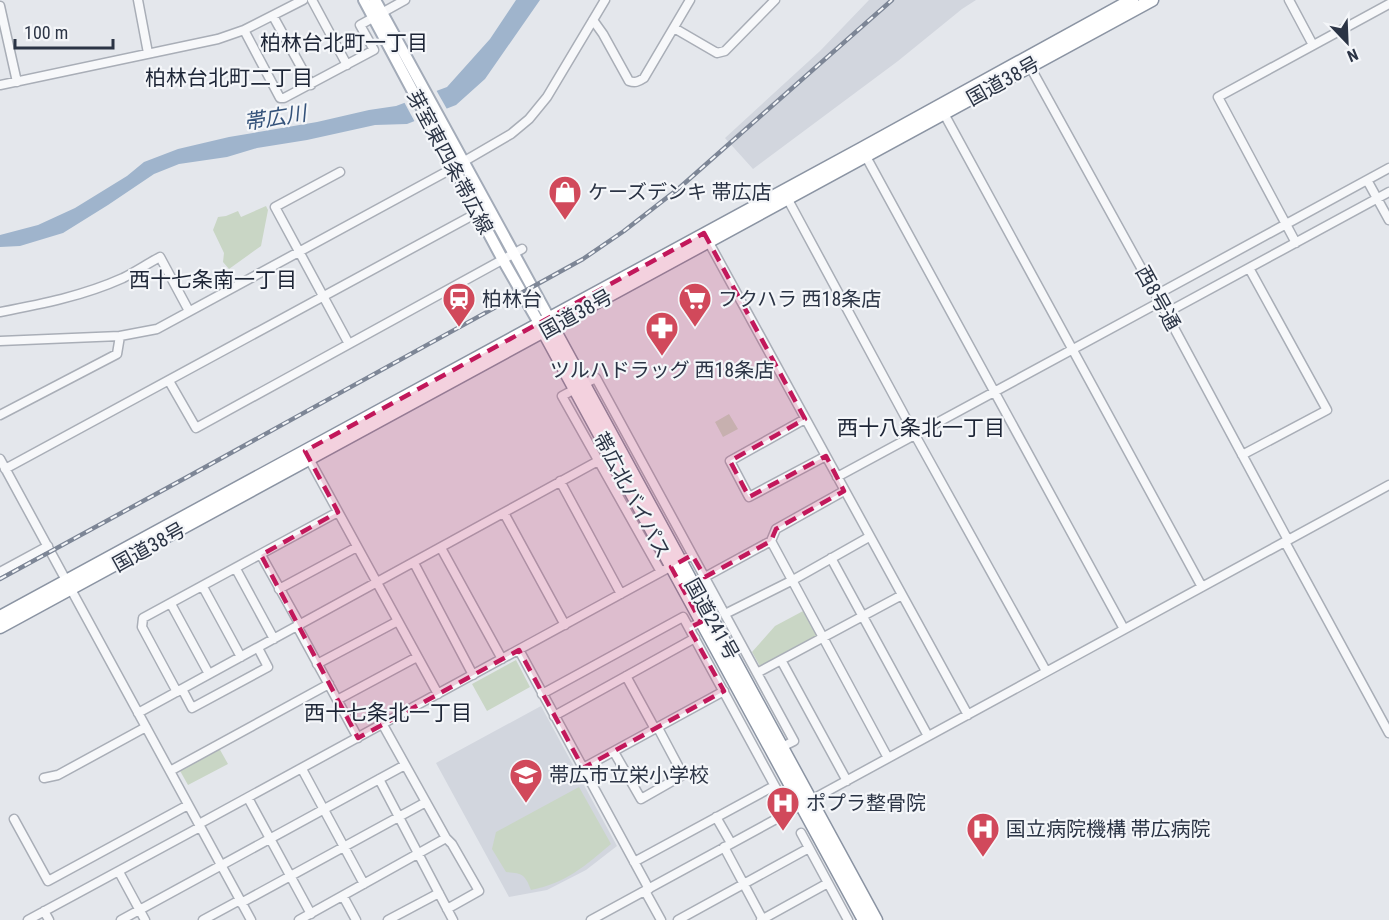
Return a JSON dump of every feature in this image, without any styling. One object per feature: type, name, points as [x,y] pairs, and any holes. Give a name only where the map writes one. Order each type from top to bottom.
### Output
[{"type":"highway","name":"国道38号","points":[[0,627],[69,585],[942,110],[1132,0]]},
{"type":"highway","name":"国道38号","points":[[1028,62],[1152,0]]},
{"type":"highway","name":"国道241号","points":[[546,325],[671,567],[782,747],[806,803],[876,920]]},
{"type":"highway","name":"帯広北バイパス","points":[[671,567],[806,803],[828,855],[864,920]]},
{"type":"highway","name":"国道38号","points":[[0,617],[69,585]]},
{"type":"main road","name":"芽室東四条帯広線","points":[[364,0],[377,15],[483,210],[503,260],[546,325]]},
{"type":"main road","name":"芽室東四条帯広線","points":[[375,0],[377,15]]},
{"type":"main road","name":"芽室東四条帯広線","points":[[483,210],[518,251],[546,325]]},
{"type":"street","points":[[138,0],[148,53]]},
{"type":"street","points":[[0,85],[199,44],[244,30],[303,0]]},
{"type":"street","points":[[312,0],[347,65]]},
{"type":"street","points":[[244,30],[280,98],[284,98],[374,50],[360,25],[405,0]]},
{"type":"street","points":[[0,341],[120,336],[157,329],[458,165],[511,134],[529,119],[547,97],[605,0]]},
{"type":"street","points":[[593,20],[603,33],[629,81],[638,82],[644,78],[690,0]]},
{"type":"street","points":[[674,28],[717,53],[724,51],[775,0]]},
{"type":"street","points":[[1288,0],[1313,45]]},
{"type":"street","points":[[1296,243],[1218,97],[1389,4]]},
{"type":"street","points":[[0,6],[17,82]]},
{"type":"street","points":[[273,16],[311,85]]},
{"type":"street","name":"西8号通","points":[[1028,62],[1242,454],[1389,733]]},
{"type":"street","points":[[942,110],[1202,587]]},
{"type":"street","points":[[864,153],[1124,629]]},
{"type":"street","points":[[837,477],[1073,350],[1286,224],[1389,168]]},
{"type":"street","points":[[340,172],[275,207],[349,344]]},
{"type":"street","points":[[1367,180],[1389,220]]},
{"type":"street","points":[[1166,313],[1389,192]]},
{"type":"street","points":[[786,195],[915,435],[1046,671]]},
{"type":"street","points":[[5,468],[483,210]]},
{"type":"street","points":[[707,238],[968,714]]},
{"type":"street","points":[[169,381],[196,428],[518,251]]},
{"type":"street","points":[[0,312],[54,302],[79,294],[124,277],[160,257],[189,311]]},
{"type":"street","points":[[1242,454],[1327,410],[1249,268]]},
{"type":"street","points":[[0,414],[117,354],[120,336]]},
{"type":"street","points":[[671,567],[598,461],[562,396],[596,378],[794,741],[782,747]]},
{"type":"street","points":[[805,419],[730,461],[749,497],[826,456]]},
{"type":"street","points":[[307,455],[438,694]]},
{"type":"street","points":[[0,459],[251,920]]},
{"type":"street","points":[[138,713],[598,461]]},
{"type":"street","points":[[560,481],[621,594]]},
{"type":"street","points":[[591,920],[1389,485]]},
{"type":"street","points":[[705,577],[771,541],[776,528],[844,491]]},
{"type":"street","points":[[258,648],[268,667],[192,708],[179,691],[142,627],[143,618],[338,512]]},
{"type":"street","points":[[504,513],[565,625]]},
{"type":"street","points":[[725,614],[793,580],[869,537]]},
{"type":"street","points":[[771,541],[888,758]]},
{"type":"street","points":[[0,572],[48,546]]},
{"type":"street","points":[[279,589],[357,547]]},
{"type":"street","points":[[441,548],[502,659]]},
{"type":"street","points":[[261,555],[358,738]]},
{"type":"street","points":[[28,920],[692,555]]},
{"type":"street","points":[[831,558],[928,736]]},
{"type":"street","points":[[414,562],[474,675]]},
{"type":"street","points":[[236,568],[274,639]]},
{"type":"street","points":[[203,587],[241,657]]},
{"type":"street","points":[[757,673],[902,595]]},
{"type":"street","points":[[171,604],[210,674]]},
{"type":"street","points":[[542,694],[683,617],[789,812]]},
{"type":"street","points":[[317,664],[398,621]]},
{"type":"street","points":[[689,628],[701,622]]},
{"type":"street","points":[[554,716],[695,638]]},
{"type":"street","points":[[519,650],[634,862],[661,920]]},
{"type":"street","points":[[337,700],[417,657]]},
{"type":"street","points":[[781,660],[847,781]]},
{"type":"street","points":[[614,752],[641,799],[683,775],[626,676]]},
{"type":"street","points":[[170,771],[329,684]]},
{"type":"street","points":[[583,768],[724,692]]},
{"type":"street","points":[[383,724],[446,838],[452,844],[479,891],[447,909]]},
{"type":"street","points":[[44,778],[58,775],[146,727]]},
{"type":"street","points":[[121,920],[405,765]]},
{"type":"street","points":[[302,769],[364,884]]},
{"type":"street","points":[[379,779],[453,920]]},
{"type":"street","points":[[634,862],[774,786]]},
{"type":"street","points":[[248,798],[311,914]]},
{"type":"street","points":[[203,920],[291,877],[426,802]]},
{"type":"street","points":[[14,819],[48,881],[188,805]]},
{"type":"street","points":[[716,817],[743,885],[762,920],[828,883]]},
{"type":"street","points":[[801,833],[844,919]]},
{"type":"street","points":[[299,920],[446,838]]},
{"type":"street","points":[[678,920],[809,848]]},
{"type":"street","points":[[817,863],[828,855]]},
{"type":"street","points":[[119,872],[145,920]]},
{"type":"street","points":[[388,920],[439,892]]},
{"type":"street","points":[[343,896],[356,920]]},
{"type":"street","points":[[44,911],[49,920]]},
{"type":"highlighted area","points":[[704,233],[805,419],[730,461],[749,497],[826,456],[844,491],[776,529],[771,541],[705,577],[692,555],[671,567],[701,622],[689,628],[724,691],[583,768],[519,650],[358,738],[261,555],[338,512],[305,451]]},
{"type":"shaded area","points":[[869,0],[976,0],[753,169],[725,138],[820,51]]},
{"type":"shaded area","name":"帯広市立栄小学校","points":[[541,706],[617,846],[586,870],[547,890],[509,897],[436,763]]},
{"type":"green space","points":[[266,206],[268,210],[261,246],[229,269],[223,262],[224,253],[213,230],[218,217],[238,211],[241,217]]},
{"type":"green space","points":[[729,414],[738,429],[723,437],[715,422]]},
{"type":"green space","points":[[805,610],[819,637],[761,668],[752,652],[775,626]]},
{"type":"green space","points":[[516,660],[530,687],[487,711],[472,684]]},
{"type":"green space","points":[[219,748],[228,764],[188,785],[179,769]]},
{"type":"green space","points":[[579,787],[611,844],[565,878],[531,890],[522,875],[506,872],[492,849],[496,832]]},
{"type":"water","points":[[516,0],[540,0],[485,79],[456,105],[407,124],[375,125],[257,148],[227,157],[179,164],[154,174],[63,233],[20,246],[0,247],[0,235],[38,225],[75,208],[127,176],[144,162],[178,149],[229,137],[396,106],[447,87],[490,39]]},
{"type":"pier","points":[[435,88],[448,111],[416,124],[403,100]]},
{"type":"railway","points":[[0,579],[583,259],[678,189],[892,0]]},
{"type":"place","name":"ケーズデンキ 帯広店","points":[[565,221]]},
{"type":"place","name":"柏林台","points":[[459,328]]},
{"type":"place","name":"フクハラ 西18条店","points":[[695,328]]},
{"type":"place","name":"ツルハドラッグ 西18条店","points":[[662,357]]},
{"type":"place","name":"帯広市立栄小学校","points":[[526,804]]},
{"type":"place","name":"ポプラ整骨院","points":[[783,832]]},
{"type":"place","name":"国立病院機構 帯広病院","points":[[983,858]]},
{"type":"district","name":"柏林台北町一丁目","points":[[344,43]]},
{"type":"district","name":"柏林台北町二丁目","points":[[229,78]]},
{"type":"district","name":"西十七条南一丁目","points":[[213,280]]},
{"type":"district","name":"西十八条北一丁目","points":[[921,428]]},
{"type":"district","name":"西十七条北一丁目","points":[[388,713]]},
{"type":"water label","name":"帯広川","points":[[275,118]]}]
